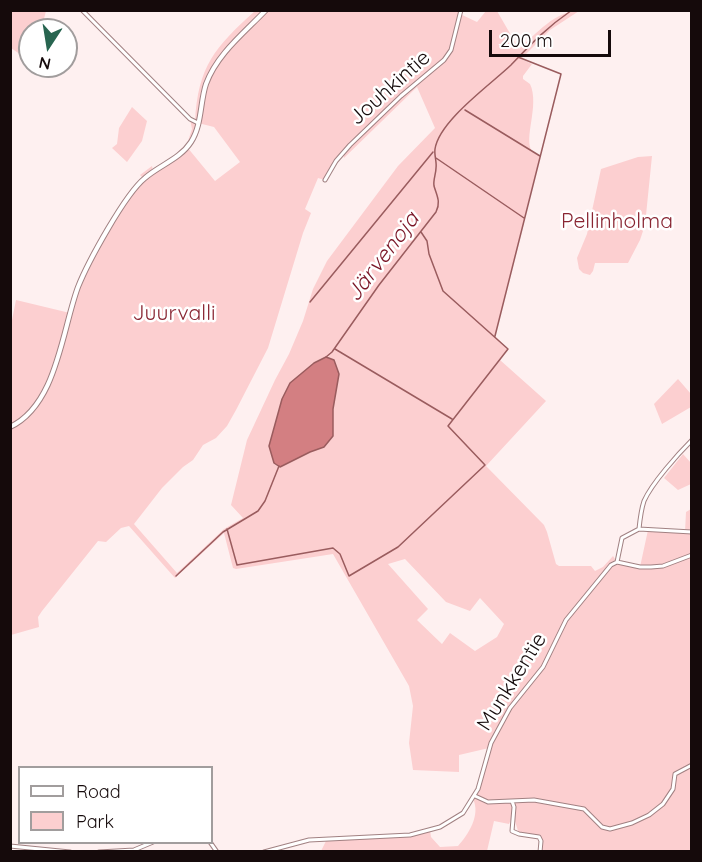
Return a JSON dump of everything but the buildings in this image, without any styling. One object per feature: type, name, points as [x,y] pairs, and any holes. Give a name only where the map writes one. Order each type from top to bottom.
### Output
[{"type":"street","points":[[82,10],[190,119],[198,123]]},
{"type":"street","points":[[10,427],[30,413],[45,391],[81,280],[130,194],[143,179],[185,150],[195,134],[205,86],[216,63],[266,10]]},
{"type":"street","name":"Jouhkintie","points":[[325,180],[336,161],[350,145],[400,96],[444,60],[451,50],[461,10]]},
{"type":"street","points":[[639,529],[646,497],[680,452],[692,440]]},
{"type":"street","points":[[692,532],[639,529],[622,538],[618,546],[617,562],[640,567],[663,566],[692,555]]},
{"type":"street","name":"Munkkentie","points":[[264,852],[309,840],[410,835],[440,827],[456,819],[466,810],[475,796],[482,780],[491,743],[510,708],[543,668],[566,620],[611,565],[617,562]]},
{"type":"street","points":[[475,796],[488,802],[541,801],[584,809],[602,827],[610,829],[649,815],[663,804],[673,789],[675,774],[692,765]]},
{"type":"street","points":[[512,801],[513,831],[539,837],[540,852]]},
{"type":"street","points":[[99,852],[134,850],[150,844]]},
{"type":"street","points":[[10,846],[70,852]]},
{"type":"green space","points":[[10,11],[46,11],[44,18],[18,18],[18,53],[11,48]]},
{"type":"green space","name":"Juurvalli","points":[[255,11],[461,11],[460,14],[477,22],[486,11],[497,11],[519,49],[554,19],[579,11],[550,30],[521,59],[532,64],[523,79],[530,84],[533,92],[530,146],[532,151],[540,156],[495,336],[508,349],[500,360],[546,401],[486,466],[544,525],[556,564],[559,566],[591,566],[595,571],[603,567],[613,556],[617,562],[640,567],[648,530],[685,532],[686,512],[691,509],[691,851],[541,851],[541,838],[519,834],[513,815],[509,824],[494,821],[487,851],[321,851],[327,839],[396,837],[430,830],[431,837],[440,847],[458,846],[469,831],[474,818],[473,799],[489,748],[459,755],[459,772],[413,770],[409,743],[413,706],[409,686],[333,554],[236,569],[233,568],[224,533],[175,578],[129,526],[121,528],[106,542],[98,541],[42,611],[38,617],[39,627],[11,635],[10,330],[16,300],[70,313],[100,242],[143,178],[140,175],[152,166],[153,171],[187,147],[215,181],[240,162],[214,127],[198,123],[190,144],[188,141],[192,129],[190,119],[195,122],[200,86],[211,59],[229,36]],"holes":[[[417,87],[435,128],[398,166],[327,261],[313,289],[289,354],[247,440],[231,505],[243,518],[224,529],[177,573],[134,524],[162,488],[193,460],[203,445],[216,438],[227,426],[236,410],[268,348],[311,213],[305,209],[318,178],[325,180],[343,153],[344,158]],[[405,559],[446,602],[470,611],[480,598],[504,624],[497,637],[475,651],[450,633],[442,644],[417,620],[428,609],[388,564]]]},
{"type":"green space","points":[[132,107],[147,121],[142,141],[127,162],[112,148],[117,144],[119,128]]},
{"type":"green space","name":"Pellinholma","points":[[652,156],[645,225],[628,263],[595,263],[590,275],[583,273],[579,269],[577,258],[587,234],[601,169],[638,157]]},
{"type":"green space","points":[[678,379],[691,394],[691,407],[662,424],[654,404]]},
{"type":"green space","points":[[683,454],[691,463],[691,484],[678,490],[664,478]]},
{"type":"shaded area","points":[[326,357],[334,360],[339,374],[333,409],[333,436],[324,447],[280,467],[274,463],[269,446],[282,399],[290,383],[314,363]]},
{"type":"waterway","name":"Järvenoja","points":[[326,357],[436,212],[438,202],[434,184],[435,149],[446,127],[455,115],[540,36],[572,10]]},
{"type":"waterway","points":[[495,336],[561,74],[518,57]]},
{"type":"waterway","points":[[465,110],[540,156]]},
{"type":"waterway","points":[[310,302],[433,152]]},
{"type":"waterway","points":[[436,158],[524,218]]},
{"type":"waterway","points":[[227,529],[237,565],[333,548],[340,554],[349,576],[398,547],[485,465],[448,426],[508,349],[443,291],[429,254],[427,241],[421,232]]},
{"type":"waterway","points":[[335,349],[452,419]]},
{"type":"waterway","points":[[176,576],[223,532],[258,511],[265,501],[279,466]]}]
